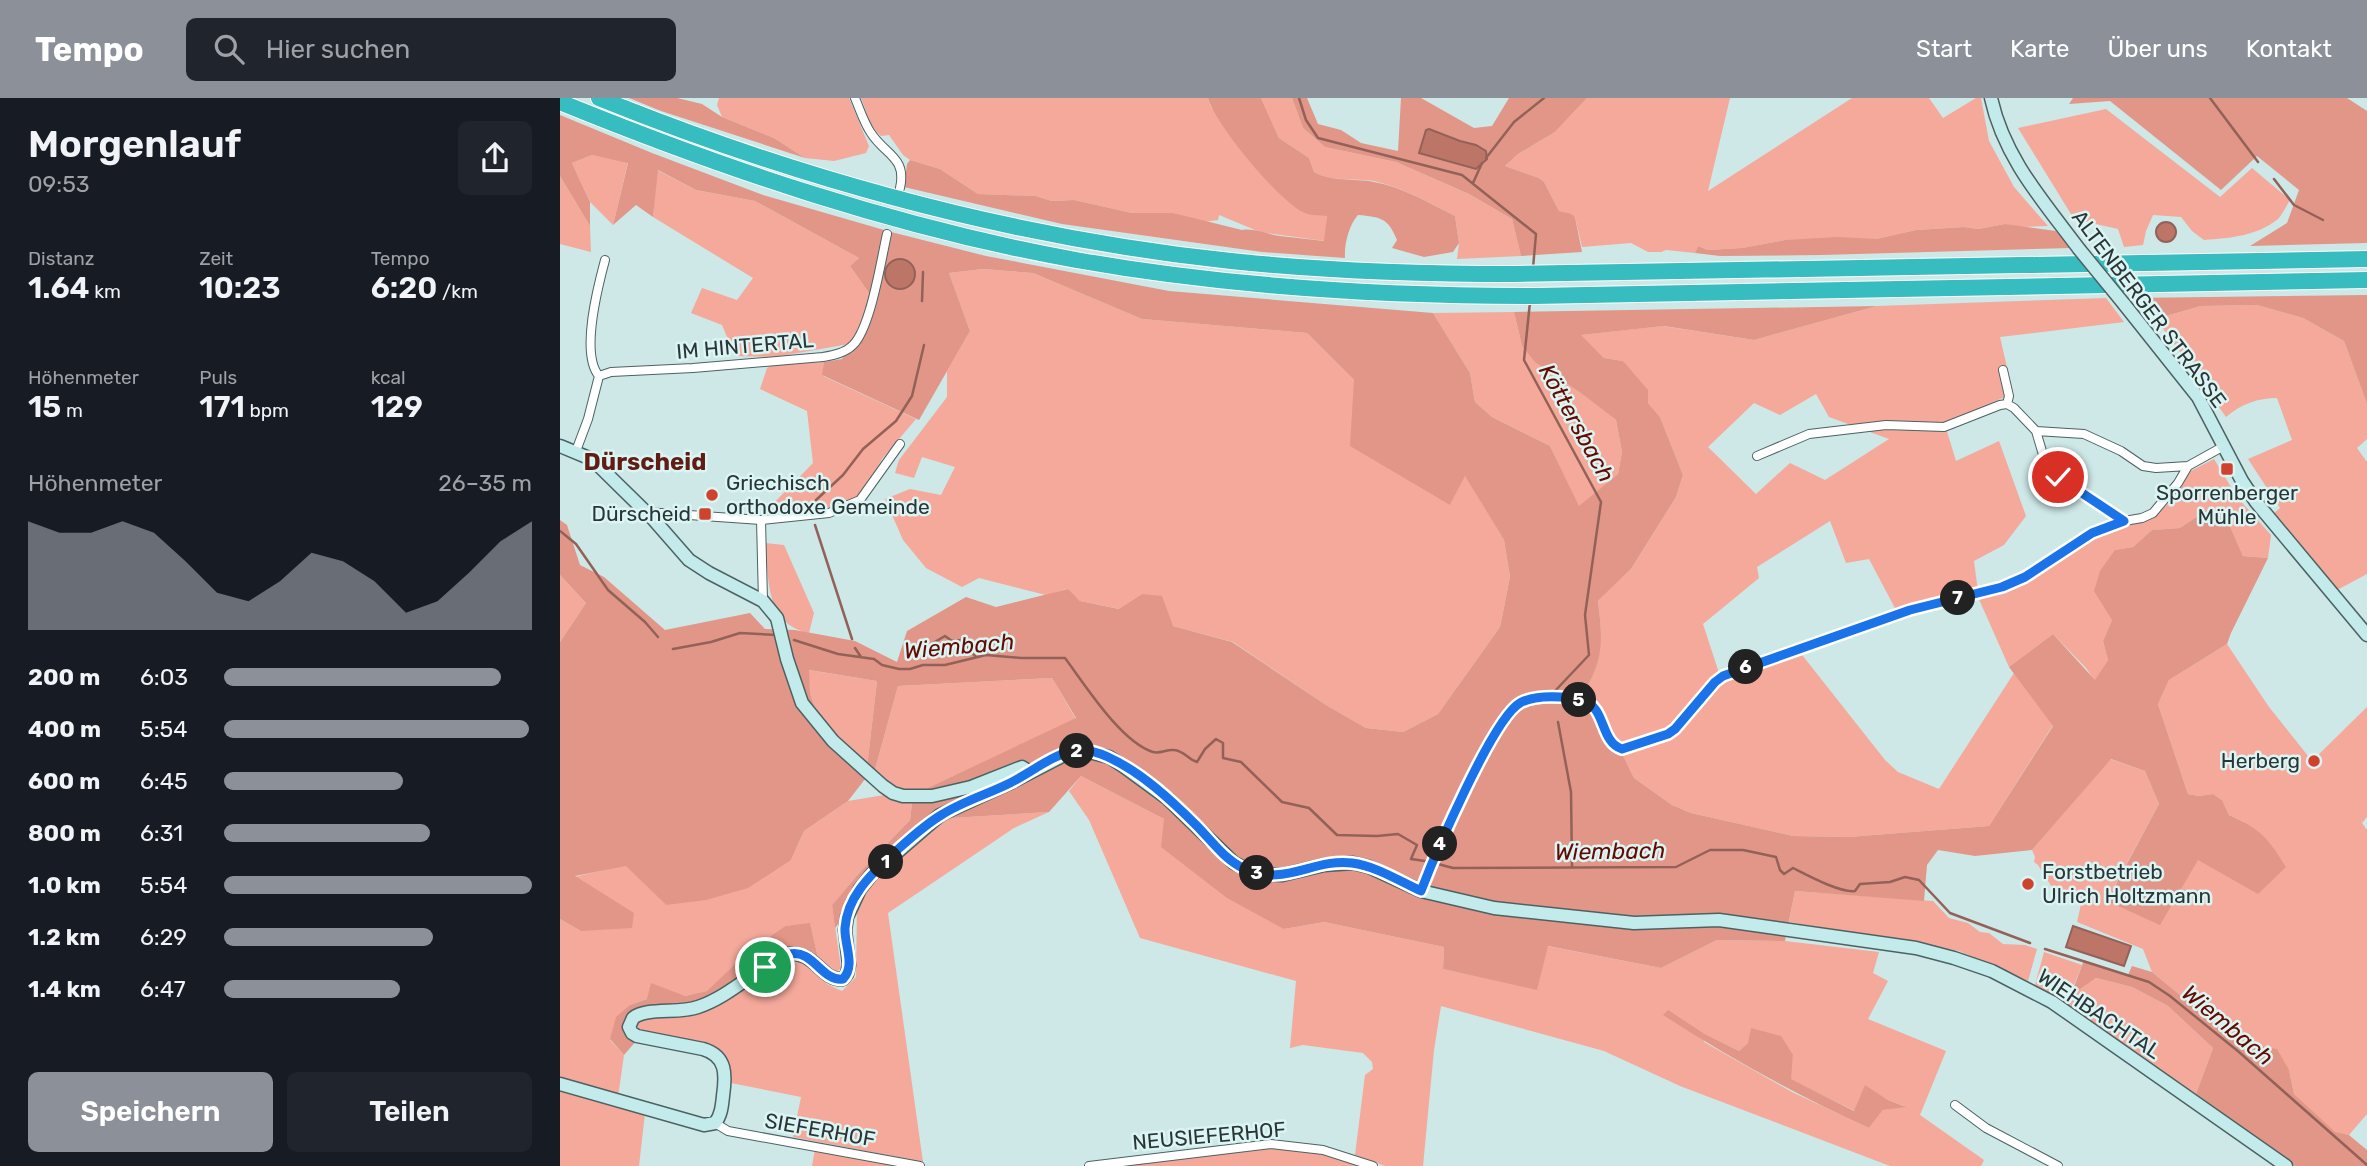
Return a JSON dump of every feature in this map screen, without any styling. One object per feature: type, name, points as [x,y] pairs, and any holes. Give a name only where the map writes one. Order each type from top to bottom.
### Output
[{"type":"highway","points":[[599,98],[709,141],[787,167],[886,197],[976,219],[1133,249],[1317,269],[1429,273],[1587,273],[2367,259]]},
{"type":"highway","points":[[560,102],[703,159],[858,209],[993,243],[1087,262],[1230,282],[1429,296],[2367,280]]},
{"type":"main road","name":"ALTENBERGER STRASSE","points":[[1991,98],[2002,133],[2029,184],[2198,397],[2242,481],[2256,502],[2367,635]]},
{"type":"main road","points":[[560,446],[576,451],[600,467],[646,512],[681,552],[699,567],[763,601],[777,618],[802,703],[833,741],[868,775],[893,793],[918,798],[932,796],[971,787],[1022,767],[1030,772]]},
{"type":"main road","name":"WIEHBACHTAL","points":[[715,1123],[720,1114],[725,1080],[725,1068],[718,1057],[703,1049],[637,1036],[629,1027],[633,1017],[642,1012],[683,1011],[708,1004],[788,954],[803,955],[832,978],[843,979],[849,965],[845,939],[847,917],[867,880],[940,815],[1070,752],[1092,751],[1109,757],[1146,782],[1234,863],[1270,876],[1339,863],[1353,863],[1369,867],[1421,891],[1476,905],[1564,917],[1661,923],[1719,920],[1935,952],[1973,964],[2052,1002],[2286,1166]]},
{"type":"main road","points":[[560,1083],[704,1125],[715,1123]]},
{"type":"street","points":[[855,98],[872,135],[901,168],[900,188]]},
{"type":"street","name":"IM HINTERTAL","points":[[599,376],[611,372],[823,357],[847,350],[859,337],[865,323],[887,234]]},
{"type":"street","points":[[576,451],[599,376],[592,366],[592,335],[595,301],[605,260]]},
{"type":"street","points":[[2003,370],[2009,396],[2007,404]]},
{"type":"street","points":[[1757,456],[1809,434],[1886,425],[1944,427],[2007,404],[2036,431],[2044,458],[2058,477],[2124,521]]},
{"type":"street","points":[[2036,431],[2084,434],[2121,451],[2143,466],[2156,468],[2188,466],[2224,446]]},
{"type":"street","points":[[646,512],[761,520],[829,513],[860,500],[900,444]]},
{"type":"street","points":[[1421,891],[1445,832],[1490,742],[1500,725],[1519,704],[1549,698],[1587,702],[1595,709],[1611,742],[1618,748],[1628,748],[1673,731],[1723,676],[1910,610],[2002,587],[2025,577],[2092,533],[2152,513],[2178,483],[2188,466]]},
{"type":"street","points":[[761,520],[763,601]]},
{"type":"street","points":[[1955,1105],[1986,1128],[2058,1166]]},
{"type":"street","name":"SIEFERHOF","points":[[715,1123],[728,1131],[920,1166]]},
{"type":"street","name":"NEUSIEFERHOF","points":[[1089,1166],[1271,1144],[1322,1150],[1373,1166]]},
{"type":"shaded area","points":[[629,98],[677,98],[702,104],[722,117],[774,138],[805,158],[661,111]]},
{"type":"shaded area","points":[[719,98],[849,98],[869,146],[866,153],[834,161],[805,158],[774,138],[722,117],[717,105]]},
{"type":"shaded area","points":[[861,98],[1208,98],[1211,107],[1327,216],[1325,241],[1260,232],[1219,215],[1218,220],[1204,222],[1173,213],[1132,213],[1074,200],[1052,201],[1036,196],[978,194],[940,169],[910,160],[903,155],[889,135],[881,136],[874,128]]},
{"type":"shaded area","points":[[1208,98],[1261,98],[1279,138],[1309,158],[1314,172],[1328,177],[1384,184],[1425,201],[1455,216],[1459,243],[1453,252],[1424,257],[1392,248],[1397,240],[1387,223],[1378,218],[1358,215],[1348,235],[1345,258],[1262,252],[1062,224],[904,187],[910,160],[940,169],[978,194],[1036,196],[1052,201],[1074,200],[1132,213],[1173,213],[1242,230],[1324,241],[1327,216],[1305,213],[1280,194],[1235,143]]},
{"type":"shaded area","points":[[1261,98],[1292,98],[1303,128],[1325,147],[1396,162],[1469,194],[1512,219],[1521,256],[1457,259],[1459,243],[1455,216],[1395,187],[1314,172],[1309,158],[1279,138]]},
{"type":"shaded area","points":[[1292,98],[1307,98],[1318,124],[1341,130],[1361,143],[1398,151],[1401,98],[1421,98],[1474,128],[1492,126],[1509,98],[1587,98],[1555,132],[1518,154],[1505,166],[1544,182],[1559,211],[1575,217],[1582,252],[1521,256],[1512,219],[1469,194],[1396,162],[1325,147],[1303,128]],"holes":[[[1426,130],[1476,145],[1481,166]]]},
{"type":"shaded area","points":[[1587,98],[1730,98],[1708,191],[1852,98],[1929,98],[1943,118],[1976,98],[1981,98],[1989,141],[2014,187],[2048,226],[2019,227],[2005,224],[1978,229],[1964,227],[1916,230],[1876,239],[1785,240],[1742,248],[1708,250],[1698,246],[1695,253],[1666,250],[1648,252],[1631,243],[1582,247],[1575,217],[1559,211],[1544,182],[1505,166],[1518,154],[1555,132]]},
{"type":"shaded area","points":[[2073,98],[2347,98],[2367,111],[2367,243],[2250,246],[2287,223],[2299,190],[2257,156],[2221,190],[2110,101],[2069,104]]},
{"type":"shaded area","points":[[2106,109],[2220,197],[2252,168],[2290,200],[2280,217],[2270,225],[2252,233],[2224,238],[2204,240],[2192,231],[2181,217],[2153,215],[2143,245],[2124,247],[2118,229],[2074,219],[2018,128]]},
{"type":"shaded area","points":[[560,115],[763,195],[986,256],[1169,291],[1433,313],[1470,373],[1475,402],[1492,417],[1550,446],[1579,506],[1618,474],[1622,452],[1616,420],[1535,362],[1522,346],[1514,312],[1877,306],[1754,340],[1664,326],[1581,335],[1604,358],[1623,361],[1648,390],[1648,403],[1660,417],[1683,475],[1676,497],[1631,569],[1598,601],[1600,651],[1594,673],[1581,697],[1600,709],[1634,778],[1672,805],[1691,813],[1793,836],[1848,837],[1989,826],[2053,726],[2009,667],[2053,634],[2095,680],[2108,660],[2103,641],[2112,620],[2094,591],[2100,571],[2115,550],[2133,547],[2152,530],[2180,528],[2208,509],[2229,524],[2243,556],[2268,558],[2227,644],[2169,680],[2158,704],[2188,794],[2213,794],[2222,800],[2229,815],[2263,835],[2286,867],[2258,894],[2198,860],[2160,925],[2107,901],[2159,804],[2145,771],[2111,759],[2032,850],[1975,856],[1938,850],[1927,865],[1924,901],[1795,891],[1785,941],[1717,940],[1661,968],[1548,946],[1537,990],[1443,969],[1444,947],[1324,922],[1284,929],[1227,898],[1161,847],[1164,819],[1081,776],[1049,812],[951,818],[891,862],[835,928],[832,905],[910,820],[913,795],[1076,718],[1052,678],[898,686],[874,773],[867,767],[877,681],[809,670],[810,693],[820,724],[869,774],[848,801],[804,831],[791,860],[748,888],[706,900],[666,905],[626,866],[575,876],[634,913],[632,928],[581,931],[560,919],[560,642],[586,603],[560,575],[560,520],[567,525],[580,565],[604,577],[665,630],[750,613],[765,629],[795,630],[855,641],[897,662],[907,631],[966,597],[996,607],[1068,589],[1080,601],[1119,609],[1142,594],[1162,596],[1173,626],[1232,642],[1326,705],[1366,728],[1403,732],[1438,714],[1500,627],[1510,577],[1504,540],[1465,476],[1450,505],[1350,446],[1354,380],[1307,333],[1142,319],[1033,273],[983,269],[949,273],[970,331],[919,420],[822,375],[824,362],[842,359],[858,331],[869,293],[850,266],[859,258],[755,201],[696,190],[658,170],[653,217],[636,205],[613,225],[628,163],[592,155],[572,163],[590,202],[590,226],[560,176]]},
{"type":"shaded area","points":[[1426,130],[1476,145],[1486,151],[1487,159],[1476,169],[1419,153]]},
{"type":"shaded area","points":[[592,155],[628,162],[613,225],[590,202],[572,163]]},
{"type":"shaded area","points":[[657,170],[696,190],[755,201],[859,258],[850,266],[869,293],[858,331],[849,344],[775,357],[735,356],[722,325],[691,313],[702,288],[737,300],[753,278],[653,217]]},
{"type":"shaded area","points":[[560,176],[590,226],[591,252],[560,244]]},
{"type":"shaded area","points":[[2166,222],[2173,225],[2176,232],[2173,239],[2166,242],[2159,239],[2156,232],[2159,225]]},
{"type":"shaded area","points":[[2005,224],[2056,231],[2071,248],[1822,255],[1720,256],[1695,253],[1698,246],[1708,250],[1742,248],[1785,240],[1838,237],[1876,239],[1916,230],[1964,227],[1978,229]]},
{"type":"shaded area","points":[[900,259],[911,263],[915,274],[911,285],[900,289],[889,285],[885,274],[889,263]]},
{"type":"shaded area","points":[[983,269],[1033,273],[1142,319],[1307,333],[1354,380],[1450,505],[1465,475],[1504,540],[1510,577],[1500,627],[1438,714],[1403,732],[1366,728],[1326,705],[1233,642],[1173,626],[1142,594],[1120,609],[1080,601],[1067,589],[1046,595],[979,578],[962,587],[926,568],[903,540],[885,499],[910,489],[941,495],[955,467],[922,457],[914,478],[895,473],[899,460],[947,397],[947,371],[970,331],[949,273]]},
{"type":"shaded area","points":[[2367,295],[2367,404],[2344,341],[2303,318],[2257,305],[2201,306],[2152,320],[2131,298]]},
{"type":"shaded area","points":[[2106,298],[2124,322],[2000,337],[2013,393],[1945,425],[1956,461],[1999,441],[2026,516],[2004,545],[1974,561],[1978,592],[1897,612],[1869,559],[1846,563],[1830,521],[1757,567],[1759,578],[1703,624],[1719,673],[1671,728],[1623,746],[1618,745],[1581,697],[1593,673],[1599,651],[1598,601],[1631,569],[1676,497],[1683,475],[1660,417],[1648,403],[1623,361],[1604,358],[1580,335],[1663,326],[1754,340],[1877,306]],"holes":[[[1816,394],[1829,417],[1889,439],[1825,480],[1790,463],[1756,494],[1708,447],[1754,403],[1780,415]]]},
{"type":"shaded area","points":[[2257,305],[2303,318],[2344,341],[2367,404],[2367,439],[2357,448],[2367,462],[2367,574],[2337,590],[2274,513],[2280,508],[2248,459],[2292,440],[2277,398],[2250,403],[2226,417],[2162,327],[2157,328],[2152,320],[2201,306]]},
{"type":"shaded area","points":[[1514,312],[1522,346],[1616,420],[1622,452],[1618,474],[1579,507],[1550,446],[1492,417],[1475,402],[1470,373],[1433,313]]},
{"type":"shaded area","points":[[824,362],[823,376],[916,419],[882,459],[870,482],[858,497],[828,510],[765,517],[765,512],[813,463],[807,411],[760,389],[767,368],[774,364]]},
{"type":"shaded area","points":[[2214,459],[2237,497],[2271,535],[2268,558],[2243,556],[2229,524],[2208,509],[2180,528],[2152,530],[2133,547],[2115,550],[2112,620],[2103,641],[2108,660],[2095,681],[2053,634],[2009,667],[1978,597],[2027,581],[2072,548],[2118,527],[2156,514],[2175,498],[2189,472]]},
{"type":"shaded area","points":[[765,543],[784,545],[814,613],[809,633],[795,628],[784,620],[777,610],[769,585]]},
{"type":"shaded area","points":[[560,575],[586,603],[560,642]]},
{"type":"shaded area","points":[[2227,644],[2269,707],[2312,761],[2367,707],[2367,817],[2362,823],[2367,830],[2367,1114],[2349,1135],[2335,1133],[2294,1094],[2289,1070],[2255,1045],[2242,1046],[2152,972],[2143,949],[2077,922],[2081,904],[2080,891],[2060,900],[2034,862],[2032,850],[2110,759],[2145,771],[2159,804],[2107,900],[2198,860],[2244,822],[2229,815],[2222,800],[2213,794],[2188,794],[2158,704],[2169,680]]},
{"type":"shaded area","points":[[1799,651],[1885,760],[1898,772],[1939,789],[2014,673],[2053,725],[1989,826],[1848,837],[1793,836],[1691,813],[1672,805],[1634,778],[1621,752],[1675,733],[1722,679]]},
{"type":"shaded area","points":[[808,670],[877,681],[867,767],[818,718],[810,693]]},
{"type":"shaded area","points":[[1052,678],[1076,719],[913,795],[899,792],[874,773],[898,686]]},
{"type":"shaded area","points":[[1081,776],[1164,819],[1284,929],[1324,922],[1444,947],[1443,969],[1537,989],[1547,946],[1661,968],[1717,940],[1785,941],[1879,952],[1873,973],[1888,981],[1868,1019],[1946,1051],[1920,1115],[1984,1160],[1981,1166],[1890,1166],[1680,1086],[1604,1051],[1441,1006],[1423,1166],[1385,1166],[1355,1155],[1365,1075],[1373,1069],[1372,1062],[1363,1053],[1303,1045],[1290,1048],[1296,981],[1140,938],[1089,820],[1069,791]],"holes":[[[1703,1033],[1739,1051],[1748,1043],[1793,1055],[1790,1079],[1855,1111],[1865,1086],[1904,1106],[1883,1110],[1869,1128],[1792,1092],[1704,1042]]]},
{"type":"shaded area","points":[[884,795],[912,803],[910,820],[832,905],[841,968],[837,972],[818,958],[810,924],[785,926],[749,951],[708,991],[647,999],[630,1005],[610,1040],[624,1055],[618,1097],[560,1081],[560,919],[581,931],[633,913],[574,877],[626,865],[666,905],[791,860],[804,831],[848,801]]},
{"type":"shaded area","points":[[1049,812],[1014,828],[888,913],[923,1162],[793,1137],[801,1097],[731,1083],[730,1067],[718,1049],[643,1033],[637,1027],[643,1019],[684,1015],[713,1007],[778,966],[799,959],[827,984],[842,991],[856,977],[857,903],[891,862],[951,818]]},
{"type":"shaded area","points":[[1795,891],[1933,901],[1949,918],[1968,923],[1980,932],[1989,933],[2003,944],[2025,945],[2037,949],[2028,981],[1959,951],[1789,922]]},
{"type":"shaded area","points":[[810,923],[818,958],[786,961],[722,1002],[690,1016],[643,1019],[637,1027],[643,1033],[624,1055],[610,1039],[616,1017],[630,1005],[647,999],[651,983],[685,996],[707,991],[749,951],[785,926]]},
{"type":"shaded area","points":[[2073,926],[2131,946],[2124,966],[2066,947]]},
{"type":"shaded area","points":[[2044,952],[2082,965],[2071,993],[2096,978],[2132,987],[2168,1006],[2213,1048],[2196,1094],[2035,985]]},
{"type":"shaded area","points":[[2084,960],[2128,975],[2132,966],[2152,972],[2242,1046],[2255,1045],[2277,1049],[2289,1070],[2294,1094],[2335,1132],[2349,1135],[2367,1150],[2367,1166],[2295,1166],[2196,1094],[2213,1048],[2168,1006],[2132,987],[2096,978],[2071,995]]},
{"type":"shaded area","points":[[1668,1010],[1703,1033],[1739,1051],[1748,1043],[1751,1028],[1781,1036],[1793,1055],[1791,1079],[1854,1111],[1865,1085],[1888,1100],[1906,1107],[1883,1110],[1869,1128],[1738,1061],[1663,1015]]},
{"type":"shaded area","points":[[560,1090],[645,1113],[639,1166],[560,1166]]},
{"type":"shaded area","points":[[1250,1146],[1323,1152],[1366,1166],[1113,1166]]},
{"type":"shaded area","points":[[815,1149],[909,1166],[812,1166]]},
{"type":"waterway","name":"Köttersbach","points":[[1299,98],[1306,120],[1318,138],[1462,175],[1536,234],[1533,268]]},
{"type":"waterway","points":[[1486,158],[1514,122],[1544,98]]},
{"type":"waterway","points":[[2210,98],[2258,162]]},
{"type":"waterway","points":[[1473,183],[1482,163]]},
{"type":"waterway","points":[[2274,179],[2294,205],[2323,220]]},
{"type":"waterway","points":[[922,301],[923,272]]},
{"type":"waterway","name":"Köttersbach","points":[[1530,302],[1524,360],[1601,502],[1585,615],[1589,655],[1554,692]]},
{"type":"waterway","points":[[814,508],[816,500],[843,475],[863,449],[896,421],[912,396],[924,345]]},
{"type":"waterway","points":[[815,525],[852,639]]},
{"type":"waterway","name":"Wiembach","points":[[560,531],[576,544],[608,590],[658,637]]},
{"type":"waterway","name":"Wiembach","points":[[673,649],[740,633],[776,635]]},
{"type":"waterway","points":[[933,643],[945,636],[952,641],[961,640],[976,657]]},
{"type":"waterway","name":"Wiembach","points":[[794,640],[838,654],[874,659],[882,665],[899,669],[945,665],[986,655],[1065,658],[1116,725],[1141,746],[1153,752],[1178,751],[1197,762],[1205,749],[1216,739],[1223,743],[1223,758],[1241,762],[1282,802],[1309,808],[1337,835],[1398,834],[1417,845],[1411,859],[1425,861]]},
{"type":"waterway","points":[[855,648],[861,657]]},
{"type":"waterway","name":"Köttersbach","points":[[1558,722],[1571,792],[1572,866]]},
{"type":"waterway","name":"Wiembach","points":[[1438,864],[1453,868],[1676,867],[1710,850],[1743,850],[1776,857],[1784,874],[1793,868],[1849,891],[1855,891],[1860,884],[1890,882],[1905,877],[1919,880],[1950,913],[2030,943]]},
{"type":"waterway","name":"Wiembach","points":[[2045,949],[2149,982],[2170,996],[2239,1052],[2367,1165]]},
{"type":"place","name":"Sporrenberger Mühle","points":[[2227,469]]},
{"type":"place","name":"Griechisch orthodoxe Gemeinde","points":[[712,495]]},
{"type":"place","name":"Dürscheid","points":[[705,514]]},
{"type":"place","name":"Herberg","points":[[2314,761]]},
{"type":"place","name":"Forstbetrieb Ulrich Holtzmann","points":[[2028,884]]},
{"type":"district","name":"Dürscheid","points":[[645,462]]},
{"type":"route","points":[[765,967],[794,953],[808,957],[832,978],[843,979],[849,965],[845,939],[847,917],[860,889],[873,874],[940,815],[1070,752],[1081,750],[1109,757],[1146,782],[1197,825],[1234,863],[1245,869],[1270,876],[1324,865],[1353,863],[1369,867],[1421,891],[1445,832],[1490,742],[1500,725],[1519,704],[1549,698],[1587,702],[1595,709],[1611,742],[1622,749],[1668,734],[1723,676],[1910,610],[2015,582],[2092,533],[2124,521],[2058,477]]}]
